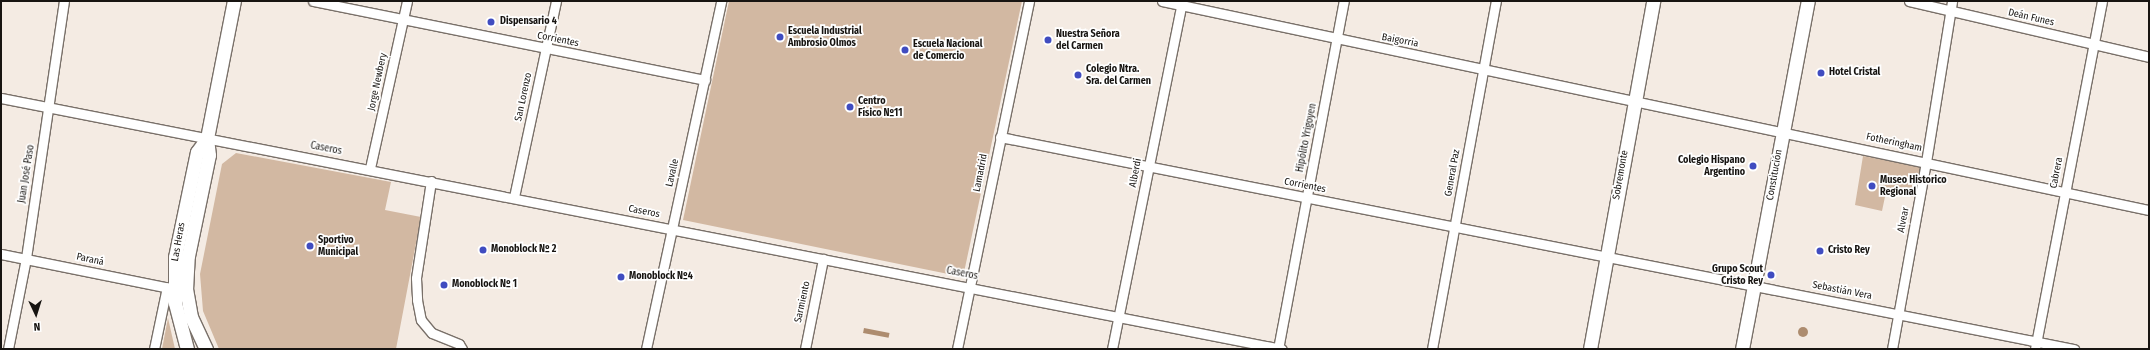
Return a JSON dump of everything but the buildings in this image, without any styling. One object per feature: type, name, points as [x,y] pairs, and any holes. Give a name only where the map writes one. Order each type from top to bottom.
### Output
[{"type":"main road","name":"Las Heras","points":[[206,349],[191,318],[186,290],[188,256],[209,155],[207,138],[234,1]]},
{"type":"main road","name":"Sobremonte","points":[[1590,349],[1653,1]]},
{"type":"main road","name":"Constitución","points":[[1742,349],[1808,1]]},
{"type":"main road","name":"Las Heras","points":[[187,349],[170,288],[197,152],[207,138]]},
{"type":"street","name":"Juan José Paso","points":[[8,349],[26,258],[64,1]]},
{"type":"street","name":"Corrientes","points":[[313,1],[705,80]]},
{"type":"street","name":"Jorge Newbery","points":[[370,168],[407,1]]},
{"type":"street","name":"San Lorenzo","points":[[514,197],[556,1]]},
{"type":"street","name":"Lavalle","points":[[646,349],[721,1]]},
{"type":"street","name":"Lamadrid","points":[[957,349],[1029,1]]},
{"type":"street","name":"Baigorria","points":[[1162,1],[1182,3],[1336,39],[1634,100]]},
{"type":"street","name":"Hipólito Yrigoyen","points":[[1280,349],[1344,1]]},
{"type":"street","name":"General Paz","points":[[1432,349],[1496,1]]},
{"type":"street","name":"Deán Funes","points":[[1909,1],[1951,6],[2093,44],[2149,57]]},
{"type":"street","name":"Cabrera","points":[[2036,345],[2064,191],[2102,1]]},
{"type":"street","name":"Alberdi","points":[[1112,349],[1182,3]]},
{"type":"street","name":"Alvear","points":[[1892,349],[1926,162],[1951,6]]},
{"type":"street","name":"Caseros","points":[[1,98],[370,168],[823,259],[1119,315],[1280,349]]},
{"type":"street","name":"Fotheringham","points":[[1634,100],[2149,210]]},
{"type":"street","name":"Corrientes","points":[[1000,137],[1607,257]]},
{"type":"street","points":[[431,181],[416,278],[417,300],[422,320],[432,333],[459,344],[462,349]]},
{"type":"street","name":"Paraná","points":[[1,254],[170,288]]},
{"type":"street","name":"Sebastián Vera","points":[[1607,257],[1898,314],[2036,345],[2074,349]]},
{"type":"street","name":"Sarmiento","points":[[804,349],[823,259]]},
{"type":"street","name":"Las Heras","points":[[154,349],[170,288]]},
{"type":"shaded area","name":"Centro Físico Nº11","points":[[729,1],[1022,1],[963,277],[683,220]]},
{"type":"shaded area","name":"Sportivo Municipal","points":[[236,153],[391,182],[385,210],[421,217],[396,349],[219,349],[203,311],[200,274],[222,164]]},
{"type":"shaded area","points":[[1863,156],[1921,167],[1915,197],[1886,192],[1882,211],[1855,205]]},
{"type":"shaded area","points":[[168,318],[175,349],[162,349]]},
{"type":"shaded area","points":[[1801,327],[1805,327],[1807,328],[1807,336],[1801,337],[1798,334],[1798,330]]},
{"type":"shaded area","points":[[864,328],[890,333],[889,338],[863,333]]},
{"type":"place","name":"Dispensario 4","points":[[491,22]]},
{"type":"place","name":"Escuela Industrial Ambrosio Olmos","points":[[780,37]]},
{"type":"place","name":"Nuestra Señora del Carmen","points":[[1048,40]]},
{"type":"place","name":"Escuela Nacional de Comercio","points":[[905,50]]},
{"type":"place","name":"Hotel Cristal","points":[[1821,73]]},
{"type":"place","name":"Colegio Ntra. Sra. del Carmen","points":[[1078,75]]},
{"type":"place","name":"Centro Físico Nº11","points":[[850,107]]},
{"type":"place","name":"Colegio Hispano Argentino","points":[[1753,166]]},
{"type":"place","name":"Museo Historico Regional","points":[[1872,186]]},
{"type":"place","name":"Sportivo Municipal","points":[[310,246]]},
{"type":"place","name":"Monoblock Nº 2","points":[[483,250]]},
{"type":"place","name":"Cristo Rey","points":[[1820,251]]},
{"type":"place","name":"Grupo Scout Cristo Rey","points":[[1771,275]]},
{"type":"place","name":"Monoblock Nº4","points":[[621,277]]},
{"type":"place","name":"Monoblock Nº 1","points":[[444,285]]}]
